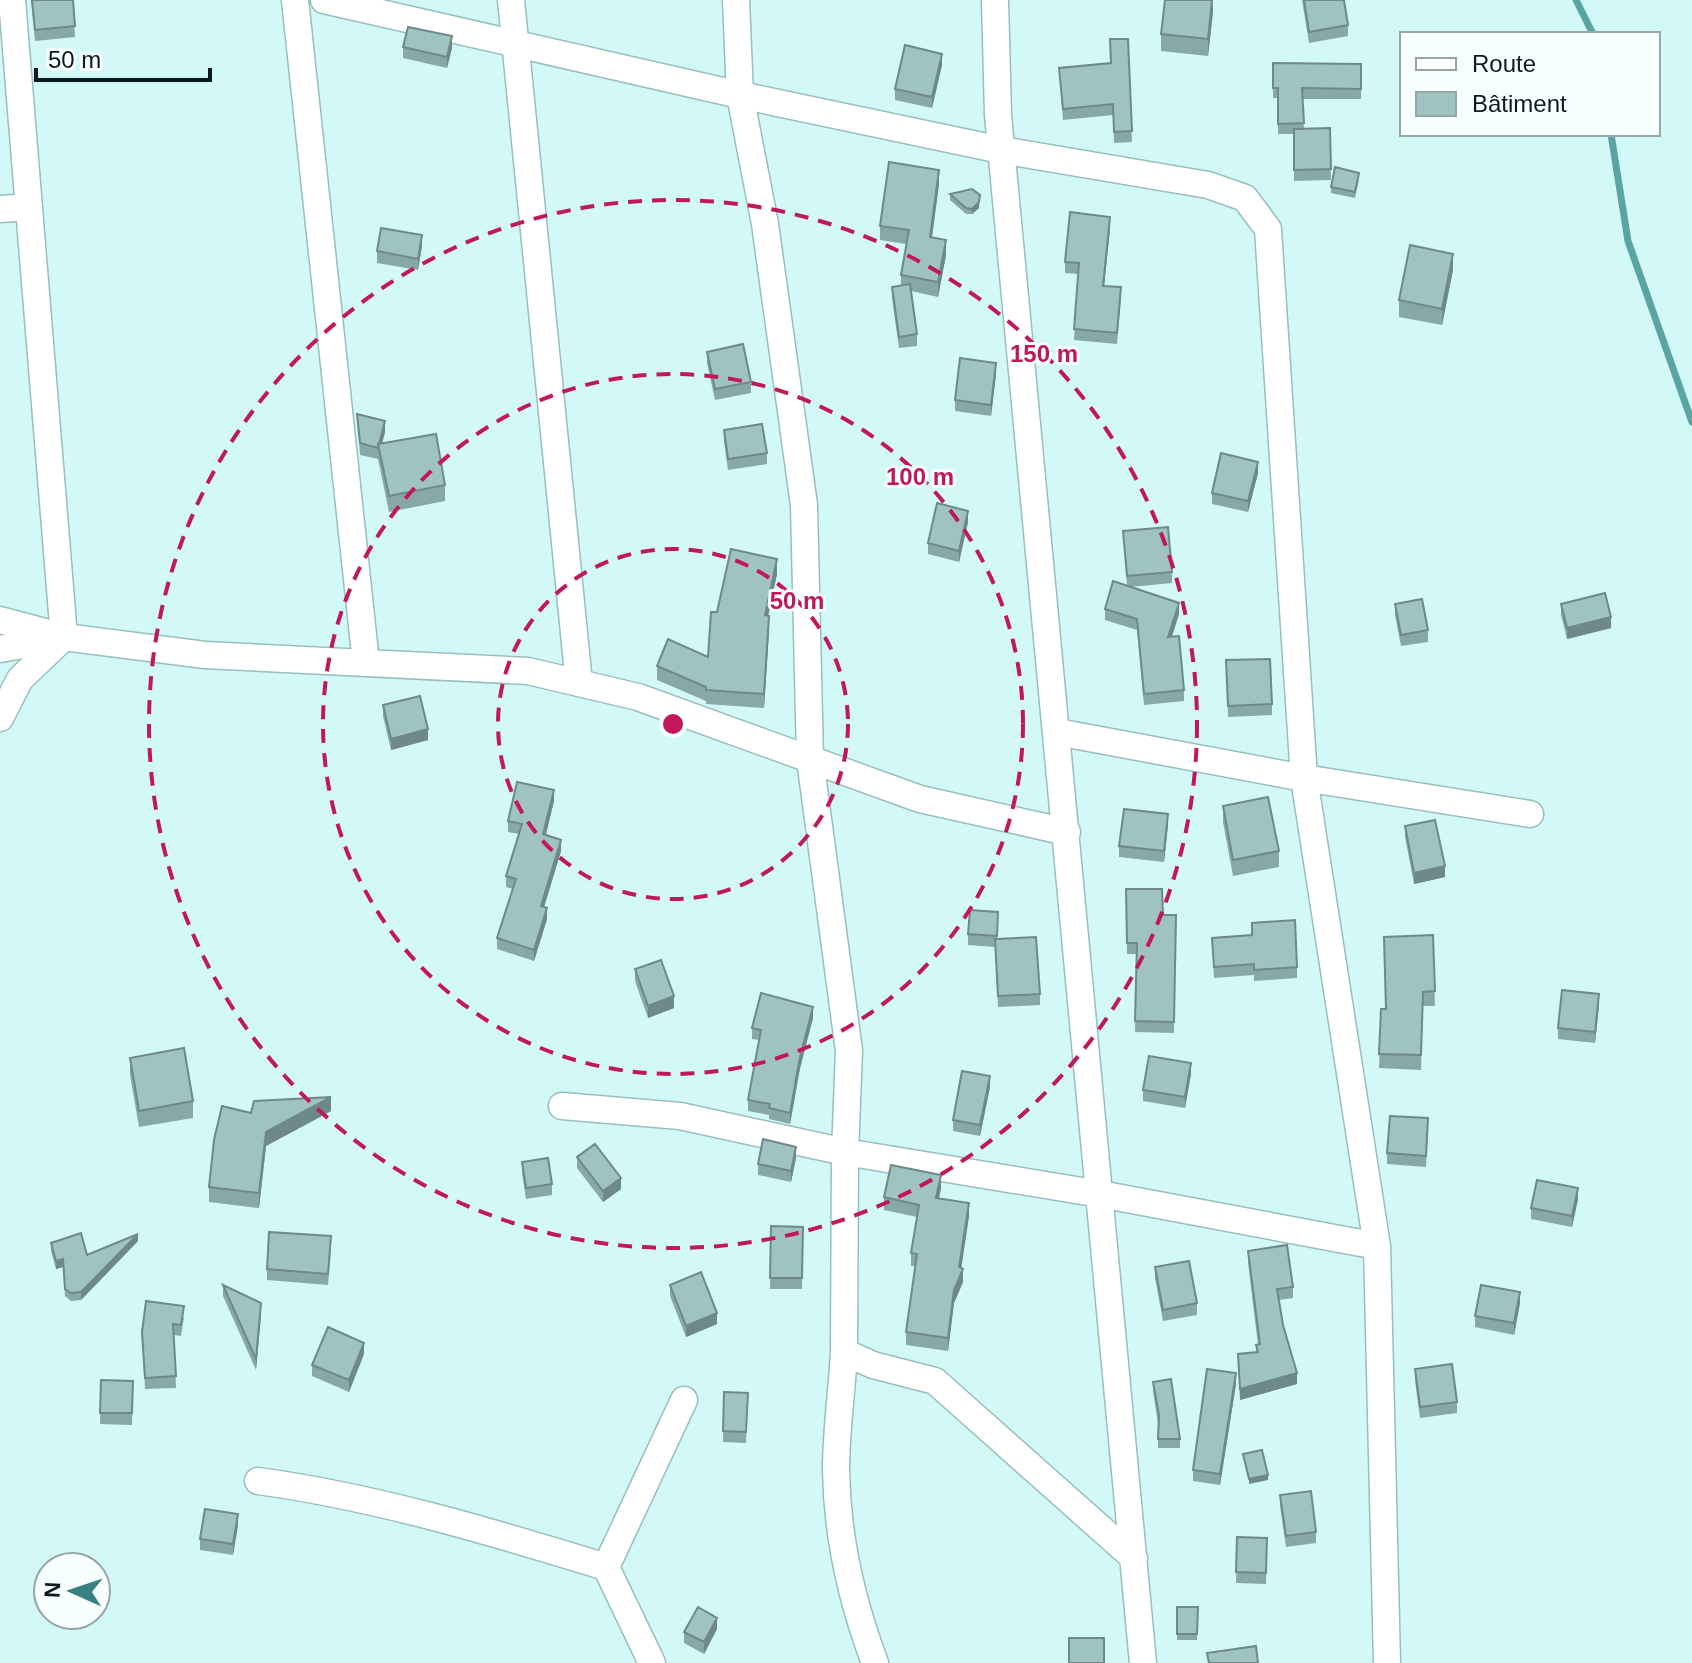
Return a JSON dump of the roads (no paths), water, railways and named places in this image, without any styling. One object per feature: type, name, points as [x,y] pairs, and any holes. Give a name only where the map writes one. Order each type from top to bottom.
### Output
[{"type":"street","points":[[12,0],[64,637]]},
{"type":"street","points":[[295,0],[366,663]]},
{"type":"street","points":[[324,0],[740,95],[1001,150],[1208,185],[1245,198],[1268,229],[1304,778],[1377,1246],[1387,1663]]},
{"type":"street","points":[[511,0],[579,683]]},
{"type":"street","points":[[736,0],[740,95],[765,224],[804,505],[810,759],[849,1051],[844,1352],[836,1469],[842,1541],[858,1617],[875,1663]]},
{"type":"street","points":[[995,0],[1001,150],[1143,1663]]},
{"type":"street","points":[[0,209],[29,207]]},
{"type":"street","points":[[0,620],[64,637],[205,655],[528,671],[638,697],[920,799],[1067,832]]},
{"type":"street","points":[[0,649],[64,637]]},
{"type":"street","points":[[0,718],[20,679],[64,637]]},
{"type":"street","points":[[1057,732],[1304,778],[1530,814]]},
{"type":"street","points":[[562,1106],[680,1116],[845,1152],[1100,1194],[1377,1246]]},
{"type":"street","points":[[844,1352],[873,1365],[935,1381],[1134,1558]]},
{"type":"street","points":[[606,1567],[684,1400]]},
{"type":"street","points":[[258,1481],[309,1488],[476,1528],[606,1567],[652,1663]]},
{"type":"waterway","points":[[1576,0],[1592,32]]},
{"type":"waterway","points":[[1611,136],[1628,241],[1692,422]]}]
